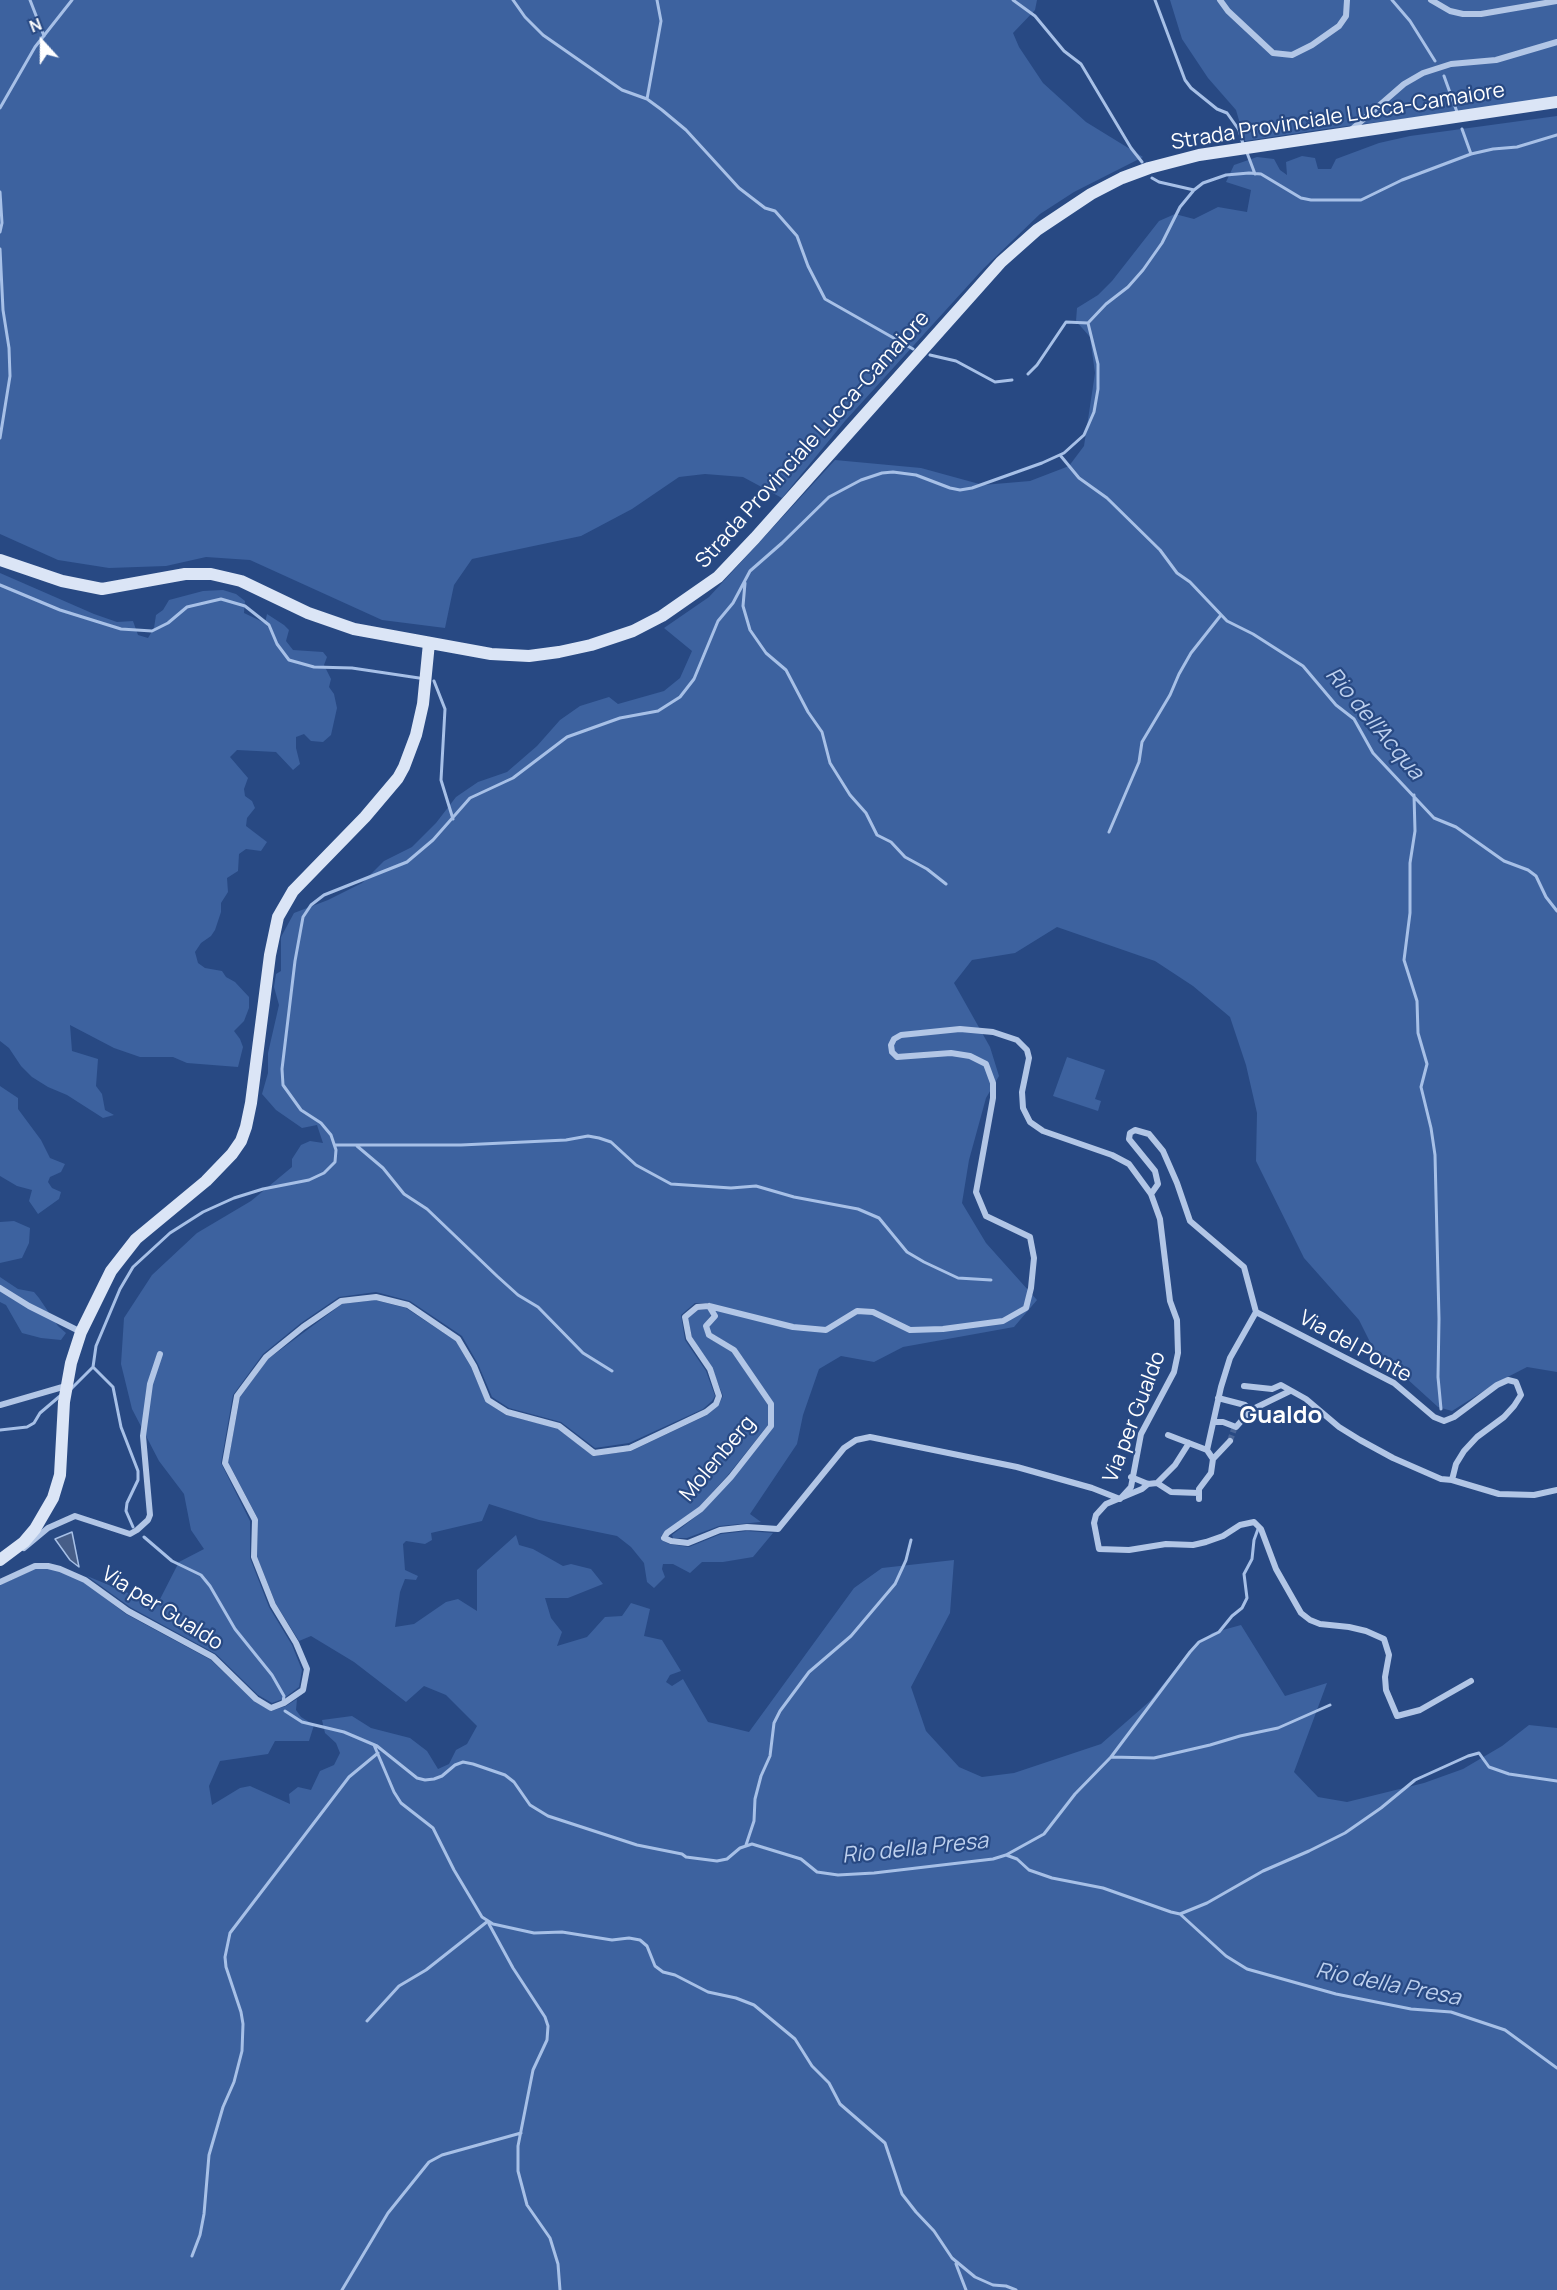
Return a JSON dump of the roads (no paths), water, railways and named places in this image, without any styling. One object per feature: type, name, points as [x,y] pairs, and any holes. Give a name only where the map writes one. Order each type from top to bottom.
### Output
[{"type":"main road","name":"Strada Provinciale Lucca-Camaiore","points":[[0,560],[62,581],[102,589],[185,574],[211,574],[241,580],[308,613],[354,629],[510,656],[576,649],[613,638],[662,616],[709,584],[734,561],[990,274],[1024,240],[1077,203],[1122,178],[1178,160],[1557,102]]},
{"type":"main road","points":[[5,1557],[35,1529],[53,1498],[60,1475],[65,1392],[81,1332],[111,1271],[136,1239],[214,1174],[241,1141],[251,1103],[270,955],[278,917],[293,891],[365,817],[398,778],[416,735],[423,704],[429,643]]},
{"type":"street","points":[[1220,0],[1228,11],[1273,53],[1292,56],[1339,26],[1346,16],[1347,0]]},
{"type":"street","points":[[1431,0],[1450,11],[1463,14],[1480,14],[1557,1]]},
{"type":"street","points":[[1347,133],[1404,84],[1422,73],[1451,64],[1496,60],[1557,42]]},
{"type":"street","name":"Via per Gualdo","points":[[0,1582],[34,1566],[60,1569],[85,1580],[128,1611],[213,1658],[256,1699],[271,1708],[284,1704],[303,1690],[307,1669],[296,1643],[273,1605],[254,1557],[255,1520],[225,1462],[237,1396],[266,1356],[341,1301],[376,1297],[408,1305],[458,1339],[474,1366],[488,1400],[507,1412],[559,1426],[594,1453],[630,1448],[706,1412],[716,1404],[719,1396],[710,1369],[689,1338],[685,1317],[697,1307],[710,1306],[793,1327],[826,1330],[857,1311],[873,1312],[910,1330],[943,1329],[1003,1321],[1026,1308],[1034,1258],[1030,1237],[986,1216],[976,1192],[993,1098],[993,1083],[986,1064],[970,1056],[951,1053],[897,1057],[892,1052],[891,1045],[894,1039],[901,1035],[948,1030],[993,1032],[1017,1040],[1027,1050],[1029,1058],[1022,1092],[1023,1108],[1030,1122],[1043,1131],[1121,1159],[1129,1164],[1151,1194],[1162,1227],[1170,1301],[1177,1320],[1178,1353],[1174,1372],[1142,1434],[1131,1476],[1131,1487],[1120,1498]]},
{"type":"street","points":[[1151,1194],[1158,1184],[1155,1172],[1129,1139],[1130,1133],[1135,1130],[1149,1134],[1163,1151],[1190,1221],[1244,1267],[1256,1312],[1230,1358],[1218,1398],[1207,1450]]},
{"type":"street","points":[[0,1288],[29,1306],[81,1332]]},
{"type":"street","name":"Molenberg","points":[[710,1306],[715,1316],[706,1326],[709,1335],[734,1350],[771,1404],[771,1426],[731,1477],[701,1509],[667,1533],[664,1538],[688,1543],[720,1530],[747,1527],[778,1529],[844,1448],[856,1440],[870,1437],[1017,1467],[1120,1498]]},
{"type":"street","name":"Via del Ponte","points":[[1256,1312],[1384,1377],[1434,1417],[1444,1421],[1454,1417],[1497,1385],[1508,1380],[1516,1382],[1521,1395],[1514,1406],[1504,1418],[1477,1437],[1464,1451],[1456,1464],[1452,1480]]},
{"type":"street","points":[[5,1557],[24,1548],[48,1528],[75,1516],[130,1534],[148,1520],[150,1515],[143,1436],[150,1384],[160,1354]]},
{"type":"street","points":[[1244,1386],[1272,1389],[1281,1385],[1306,1399],[1339,1427],[1360,1440],[1435,1477],[1499,1494],[1534,1495],[1557,1490]]},
{"type":"street","points":[[1214,1422],[1223,1422],[1235,1428],[1251,1410],[1290,1391]]},
{"type":"street","points":[[0,1405],[65,1392]]},
{"type":"street","points":[[1218,1398],[1251,1410]]},
{"type":"street","points":[[1168,1435],[1207,1450],[1213,1459]]},
{"type":"street","points":[[1157,1483],[1171,1492],[1199,1496],[1202,1484],[1211,1473],[1213,1459],[1230,1440]]},
{"type":"street","points":[[1189,1443],[1175,1465],[1157,1483],[1148,1484],[1106,1504],[1095,1515],[1095,1533],[1100,1549],[1113,1551],[1166,1545],[1193,1545],[1222,1536],[1246,1523],[1254,1522],[1259,1524],[1275,1569],[1300,1613],[1320,1624],[1366,1631],[1384,1639],[1389,1655],[1385,1677],[1386,1690],[1397,1716],[1420,1710],[1471,1681]]},
{"type":"street","points":[[1131,1476],[1148,1484]]},
{"type":"waterway","points":[[30,0],[44,36]]},
{"type":"waterway","points":[[0,108],[35,47],[72,0]]},
{"type":"waterway","points":[[513,0],[525,17],[543,35],[622,90],[647,99],[662,110],[686,130],[739,188],[765,208],[775,211],[797,236],[808,266],[825,299],[913,349]]},
{"type":"waterway","points":[[647,99],[661,21],[657,0]]},
{"type":"waterway","points":[[1013,0],[1035,16],[1064,51],[1081,64],[1131,148],[1142,162]]},
{"type":"waterway","points":[[1155,0],[1185,80],[1191,88],[1217,109],[1227,113],[1239,130],[1243,144]]},
{"type":"waterway","points":[[1392,0],[1410,21],[1435,61]]},
{"type":"waterway","points":[[1444,76],[1457,112]]},
{"type":"waterway","points":[[1462,129],[1471,154]]},
{"type":"waterway","points":[[1088,323],[1106,304],[1128,287],[1143,270],[1162,243],[1180,207],[1203,183],[1226,175],[1261,174],[1301,198],[1361,200],[1402,180],[1471,154],[1517,147],[1557,135]]},
{"type":"waterway","points":[[1246,150],[1255,174]]},
{"type":"waterway","points":[[1152,178],[1159,182],[1194,190]]},
{"type":"waterway","points":[[0,192],[2,223],[0,232]]},
{"type":"waterway","points":[[0,249],[10,376],[0,438]]},
{"type":"waterway","points":[[1028,374],[1037,365],[1066,322],[1088,323]]},
{"type":"waterway","points":[[71,1389],[93,1367],[96,1346],[120,1289],[133,1267],[170,1233],[203,1212],[234,1198],[263,1189],[309,1180],[324,1173],[335,1162],[336,1150],[331,1135],[321,1123],[301,1110],[283,1085],[282,1069],[295,961],[303,917],[311,905],[324,895],[407,862],[433,840],[470,798],[513,778],[567,737],[620,718],[658,711],[680,697],[694,679],[718,621],[733,603],[750,571],[829,497],[861,480],[893,472],[916,475],[950,488],[960,490],[972,488],[1064,453],[1084,435],[1094,412],[1098,389],[1098,364],[1088,323]]},
{"type":"waterway","points":[[930,355],[956,361],[995,382],[1012,380]]},
{"type":"waterway","name":"Rio dell'Acqua","points":[[1060,455],[1079,478],[1107,498],[1160,550],[1177,573],[1190,582],[1227,621],[1253,634],[1303,666],[1336,705],[1354,719],[1373,753],[1434,818],[1456,827],[1504,861],[1528,870],[1536,876],[1546,897],[1557,911]]},
{"type":"waterway","points":[[745,583],[743,606],[750,630],[766,653],[786,670],[808,712],[822,732],[830,763],[850,795],[866,813],[877,835],[891,842],[905,857],[927,869],[946,884]]},
{"type":"waterway","points":[[0,585],[60,610],[121,629],[152,631],[168,623],[187,607],[221,599],[245,606],[269,625],[277,644],[289,660],[314,667],[352,668],[419,678]]},
{"type":"waterway","points":[[1109,832],[1139,762],[1142,742],[1170,695],[1191,653],[1221,615]]},
{"type":"waterway","points":[[434,681],[445,709],[441,780],[453,819]]},
{"type":"waterway","points":[[1414,795],[1415,831],[1410,863],[1410,913],[1404,960],[1417,1001],[1418,1033],[1427,1064],[1421,1087],[1435,1155],[1438,1377],[1441,1409]]},
{"type":"waterway","points":[[335,1145],[461,1145],[566,1140],[588,1136],[599,1138],[611,1142],[636,1165],[671,1184],[731,1188],[756,1186],[794,1197],[858,1209],[879,1218],[907,1252],[924,1262],[958,1278],[991,1280]]},
{"type":"waterway","points":[[357,1146],[383,1168],[404,1194],[427,1209],[518,1295],[538,1307],[583,1353],[612,1371]]},
{"type":"waterway","name":"Rio della Presa","points":[[93,1367],[113,1387],[121,1427],[138,1471],[138,1480],[127,1503],[126,1511],[133,1527]]},
{"type":"waterway","points":[[0,1430],[27,1427],[34,1423],[40,1413],[60,1396]]},
{"type":"waterway","name":"Rio della Presa","points":[[285,1711],[302,1722],[344,1732],[377,1746],[417,1778],[434,1779],[442,1776],[455,1765],[463,1762],[473,1764],[505,1775],[514,1782],[530,1805],[548,1816],[637,1845],[682,1854],[686,1857],[717,1861],[727,1859],[740,1848],[752,1844],[801,1859],[817,1872],[838,1875],[993,1859],[1006,1855],[1044,1834],[1075,1794],[1111,1757],[1190,1652],[1199,1642],[1219,1632],[1242,1608],[1247,1598],[1244,1574],[1252,1559],[1258,1529]]},
{"type":"waterway","name":"Rio della Presa","points":[[144,1537],[172,1561],[201,1575],[235,1629],[272,1675],[284,1696],[283,1702]]},
{"type":"waterway","points":[[746,1845],[754,1821],[755,1799],[761,1776],[770,1756],[774,1723],[780,1711],[809,1672],[851,1636],[895,1584],[906,1560],[911,1540]]},
{"type":"waterway","points":[[1111,1757],[1154,1758],[1210,1745],[1278,1728],[1330,1705]]},
{"type":"waterway","points":[[374,1745],[394,1792],[401,1803],[433,1828],[454,1870],[482,1917],[493,1924],[534,1933],[562,1932],[612,1940],[629,1938],[640,1940],[647,1946],[655,1966],[663,1972],[675,1975],[708,1992],[736,1998],[754,2005],[795,2039],[812,2066],[829,2083],[840,2104],[885,2143],[902,2194],[934,2231],[952,2258],[975,2277],[993,2285],[1016,2290]]},
{"type":"waterway","points":[[192,2256],[200,2235],[204,2214],[209,2155],[242,2051],[241,2012],[226,1967],[225,1957],[230,1933],[349,1777],[378,1753]]},
{"type":"waterway","points":[[1180,1914],[1207,1903],[1263,1871],[1345,1833],[1415,1780],[1468,1756],[1479,1753],[1489,1767],[1509,1774],[1557,1781]]},
{"type":"waterway","name":"Rio della Presa","points":[[1006,1855],[1017,1859],[1029,1870],[1052,1878],[1103,1888],[1180,1914],[1226,1956],[1247,1969],[1336,1994],[1411,2009],[1451,2012],[1505,2030],[1557,2068]]},
{"type":"waterway","points":[[367,2021],[399,1986],[426,1970],[488,1921]]},
{"type":"waterway","points":[[489,1924],[513,1968],[545,2017],[548,2026],[547,2040],[533,2070],[518,2146],[518,2171],[527,2205],[550,2238],[558,2264],[560,2290]]},
{"type":"waterway","points":[[342,2290],[388,2213],[429,2162],[442,2155],[521,2133]]},
{"type":"waterway","points":[[956,2264],[966,2290]]},
{"type":"tunnel","points":[[1230,1441],[1234,1429]]},
{"type":"district","name":"Gualdo","points":[[1281,1416]]}]
